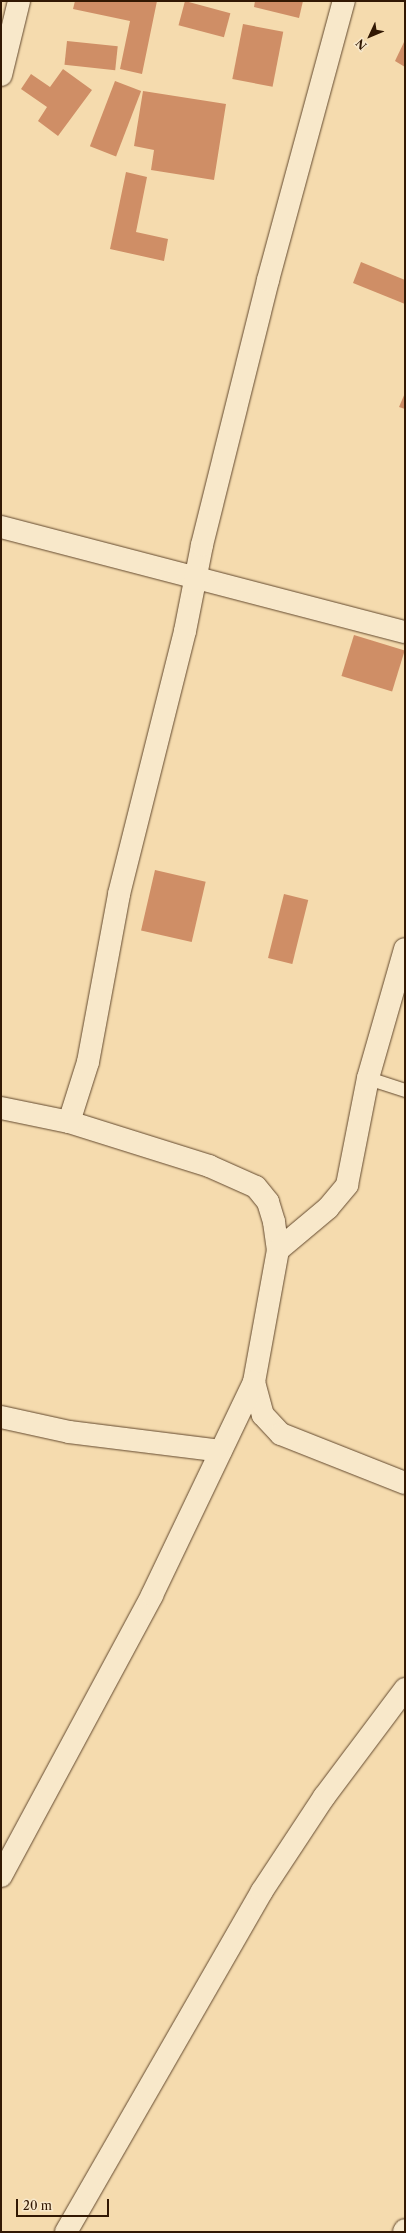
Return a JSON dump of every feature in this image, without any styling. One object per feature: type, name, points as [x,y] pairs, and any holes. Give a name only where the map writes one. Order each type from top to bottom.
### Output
[{"type":"street","points":[[1,75],[19,1]]},
{"type":"street","points":[[69,1122],[88,1062],[119,894],[268,280],[344,1]]},
{"type":"street","points":[[1,527],[196,576],[275,600],[405,632]]},
{"type":"street","points":[[278,1250],[328,1208],[347,1185],[368,1078],[405,950]]},
{"type":"street","points":[[1,1108],[69,1122],[209,1166],[256,1187],[268,1202],[274,1222],[278,1250],[254,1382],[152,1595],[1,1876]]},
{"type":"street","points":[[254,1382],[263,1415],[280,1434],[405,1483]]},
{"type":"street","points":[[1,1418],[69,1432],[221,1451]]},
{"type":"street","points":[[66,2232],[262,1890],[324,1797],[405,1689]]},
{"type":"lane","points":[[368,1078],[405,1090]]},
{"type":"building","points":[[75,1],[157,1],[142,74],[120,69],[130,21],[73,9]]},
{"type":"building","points":[[185,1],[230,13],[224,37],[179,25]]},
{"type":"building","points":[[255,1],[303,1],[299,18],[254,7]]},
{"type":"building","points":[[243,24],[283,32],[273,87],[232,79]]},
{"type":"building","points":[[405,40],[405,67],[395,61]]},
{"type":"building","points":[[67,41],[118,46],[115,70],[64,65]]},
{"type":"building","points":[[63,69],[92,90],[58,136],[38,121],[47,107],[21,89],[31,74],[50,87]]},
{"type":"building","points":[[115,81],[141,91],[116,156],[90,146]]},
{"type":"building","points":[[143,91],[226,104],[214,180],[151,170],[154,150],[134,146]]},
{"type":"building","points":[[126,172],[147,177],[136,232],[168,239],[164,261],[110,249]]},
{"type":"building","points":[[361,262],[405,280],[405,304],[353,283]]},
{"type":"building","points":[[405,393],[405,409],[399,407]]},
{"type":"building","points":[[354,635],[405,650],[392,692],[341,676]]},
{"type":"building","points":[[155,870],[206,882],[192,942],[141,930]]},
{"type":"building","points":[[284,894],[308,900],[292,964],[268,958]]}]
